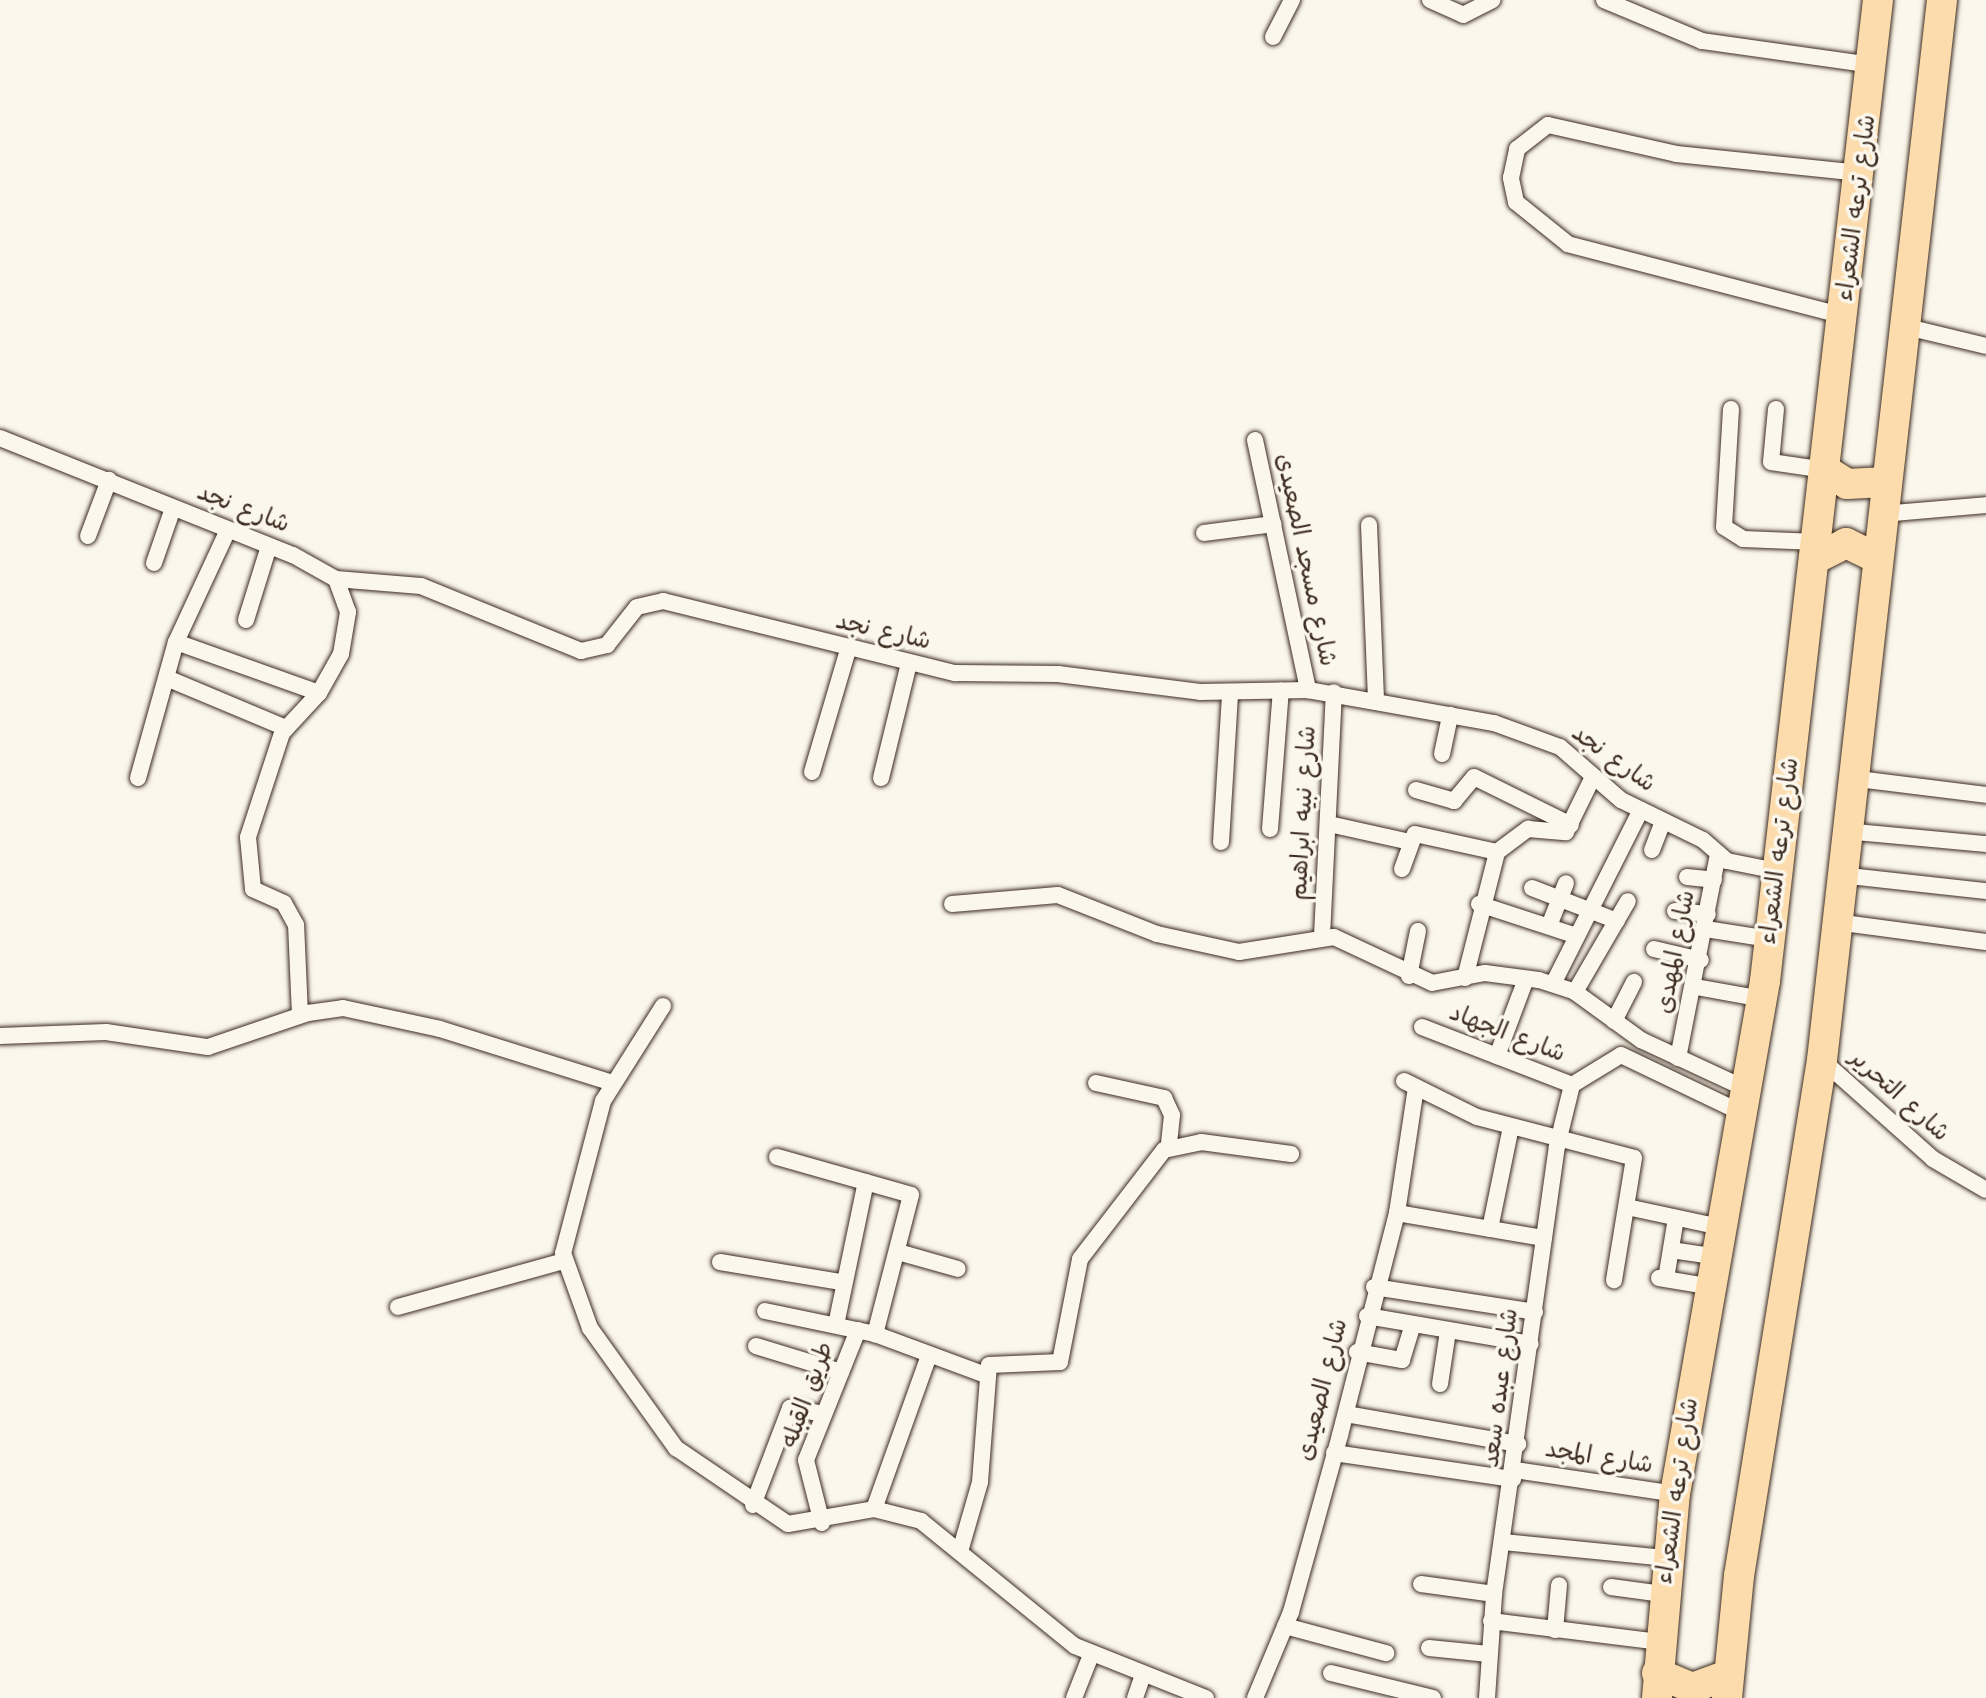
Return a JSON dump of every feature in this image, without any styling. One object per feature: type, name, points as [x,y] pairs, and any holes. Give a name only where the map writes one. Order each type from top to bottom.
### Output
[{"type":"highway","name":"شارع ترعه الشعراء","points":[[1657,1686],[1663,1594],[1675,1494],[1722,1243],[1762,999],[1862,173],[1878,0]]},
{"type":"highway","points":[[1657,1686],[1727,1686],[1822,1060],[1850,778],[1907,327],[1942,0]]},
{"type":"highway","points":[[1825,470],[1847,484],[1886,482]]},
{"type":"highway","points":[[1816,551],[1846,543],[1877,558]]},
{"type":"street","points":[[1273,37],[1292,0]]},
{"type":"street","points":[[1430,0],[1475,15],[1492,0]]},
{"type":"street","points":[[1604,0],[1702,41],[1872,65]]},
{"type":"street","points":[[1844,316],[1568,244],[1516,202],[1511,178],[1517,149],[1548,125],[1677,154],[1862,173]]},
{"type":"street","points":[[1907,327],[1986,346]]},
{"type":"street","points":[[1731,409],[1724,527],[1743,539],[1816,551]]},
{"type":"street","points":[[1776,409],[1771,462],[1825,470]]},
{"type":"street","name":"شارع نجد","points":[[0,438],[269,546],[336,579],[421,586],[581,651],[607,645],[637,607],[653,601],[848,650],[968,675],[1049,673],[1230,693],[1281,690],[1334,692],[1450,715],[1547,741],[1641,810],[1718,854],[1777,871]]},
{"type":"street","name":"شارع مسجد الصعيدى","points":[[1255,440],[1308,690]]},
{"type":"street","points":[[88,536],[109,480]]},
{"type":"street","points":[[1882,514],[1986,505]]},
{"type":"street","points":[[154,563],[173,508]]},
{"type":"street","points":[[1204,533],[1273,524]]},
{"type":"street","points":[[1369,525],[1376,701]]},
{"type":"street","points":[[138,778],[169,679],[176,642],[228,530]]},
{"type":"street","points":[[246,620],[269,546]]},
{"type":"street","points":[[300,1015],[296,925],[284,903],[253,889],[248,846],[258,791],[286,728],[319,693],[348,625],[336,579]]},
{"type":"street","points":[[176,642],[319,693]]},
{"type":"street","points":[[812,772],[848,650]]},
{"type":"street","points":[[881,778],[909,663]]},
{"type":"street","points":[[169,679],[286,728]]},
{"type":"street","points":[[1270,829],[1281,690]]},
{"type":"street","name":"شارع نبيه ابراهيم","points":[[1322,936],[1334,692]]},
{"type":"street","points":[[1221,842],[1230,693]]},
{"type":"street","points":[[1442,754],[1450,715]]},
{"type":"street","points":[[1416,790],[1454,801],[1474,777],[1571,825]]},
{"type":"street","points":[[1465,978],[1479,904],[1497,852],[1523,830],[1563,833],[1571,825],[1593,777]]},
{"type":"street","points":[[1850,778],[1986,795]]},
{"type":"street","points":[[1553,984],[1641,810]]},
{"type":"street","points":[[1652,850],[1663,821]]},
{"type":"street","points":[[1329,824],[1410,842]]},
{"type":"street","points":[[1845,831],[1986,844]]},
{"type":"street","points":[[1402,869],[1410,842],[1418,834],[1497,852]]},
{"type":"street","name":"شارع المهدى","points":[[1678,1058],[1696,987],[1718,854]]},
{"type":"street","points":[[1840,875],[1986,891]]},
{"type":"street","points":[[1687,877],[1714,880]]},
{"type":"street","points":[[1532,888],[1563,890],[1591,909],[1617,921]]},
{"type":"street","points":[[1549,926],[1563,890]]},
{"type":"street","points":[[952,904],[1058,895],[1157,934],[1252,954],[1322,936],[1344,940],[1409,976],[1445,984],[1465,978],[1526,979],[1553,984],[1575,992],[1614,1021],[1746,1102]]},
{"type":"street","points":[[1575,992],[1628,901]]},
{"type":"street","points":[[1479,904],[1577,936]]},
{"type":"street","points":[[1675,911],[1769,939]]},
{"type":"street","points":[[1836,922],[1986,942]]},
{"type":"street","points":[[1409,976],[1418,931]]},
{"type":"street","points":[[1654,949],[1701,960]]},
{"type":"street","points":[[1497,1056],[1526,979]]},
{"type":"street","points":[[1614,1021],[1634,982]]},
{"type":"street","points":[[1696,987],[1762,999]]},
{"type":"street","points":[[663,1006],[612,1083],[565,1230],[564,1261],[590,1328],[676,1448],[753,1505],[788,1524],[822,1523],[874,1509],[921,1521],[961,1548],[1091,1655],[1206,1698]]},
{"type":"street","points":[[0,1036],[106,1032],[208,1047],[300,1015],[343,1008],[414,1022],[612,1083]]},
{"type":"street","name":"شارع الجهاد","points":[[1422,1027],[1572,1085],[1621,1055],[1746,1102]]},
{"type":"street","name":"شارع التحرير","points":[[1822,1060],[1933,1159],[1986,1190]]},
{"type":"street","points":[[961,1548],[980,1482],[986,1375],[993,1362],[1060,1362],[1080,1259],[1169,1146],[1172,1115],[1164,1098],[1096,1083]]},
{"type":"street","name":"شارع الصعيدى","points":[[1255,1698],[1285,1626],[1346,1414],[1357,1352],[1397,1213],[1410,1084],[1511,1127]]},
{"type":"street","name":"شارع عبده سعد","points":[[1487,1698],[1494,1594],[1514,1474],[1544,1238],[1572,1085]]},
{"type":"street","points":[[1490,1229],[1511,1127],[1634,1158],[1614,1280]]},
{"type":"street","points":[[1169,1146],[1201,1142],[1291,1154]]},
{"type":"street","points":[[777,1157],[911,1195],[875,1334]]},
{"type":"street","points":[[836,1325],[841,1282],[866,1182]]},
{"type":"street","points":[[1627,1207],[1676,1218],[1722,1243]]},
{"type":"street","points":[[1397,1213],[1544,1238]]},
{"type":"street","points":[[1676,1218],[1671,1250],[1662,1278],[1713,1287]]},
{"type":"street","points":[[1671,1250],[1722,1243]]},
{"type":"street","points":[[898,1252],[958,1269]]},
{"type":"street","points":[[398,1307],[564,1261]]},
{"type":"street","points":[[720,1262],[841,1282]]},
{"type":"street","points":[[1374,1287],[1535,1312]]},
{"type":"street","points":[[765,1311],[875,1334],[986,1375]]},
{"type":"street","points":[[1367,1316],[1531,1344]]},
{"type":"street","points":[[1357,1352],[1402,1360],[1413,1325]]},
{"type":"street","name":"طريق القبله","points":[[822,1523],[806,1460],[858,1330]]},
{"type":"street","points":[[1440,1384],[1448,1331]]},
{"type":"street","points":[[756,1346],[841,1372]]},
{"type":"street","points":[[874,1509],[929,1355]]},
{"type":"street","points":[[753,1505],[790,1408],[823,1414]]},
{"type":"street","points":[[1346,1414],[1518,1444]]},
{"type":"street","name":"شارع المجد","points":[[1334,1453],[1675,1494]]},
{"type":"street","points":[[1503,1542],[1667,1558]]},
{"type":"street","points":[[1421,1584],[1494,1594]]},
{"type":"street","points":[[1555,1630],[1559,1585]]},
{"type":"street","points":[[1611,1587],[1663,1594]]},
{"type":"street","points":[[1491,1621],[1659,1642]]},
{"type":"street","points":[[1285,1626],[1386,1653]]},
{"type":"street","points":[[1429,1648],[1489,1654]]},
{"type":"street","points":[[1074,1698],[1091,1655]]},
{"type":"street","points":[[1331,1673],[1433,1698]]},
{"type":"street","points":[[1135,1698],[1143,1675]]}]
